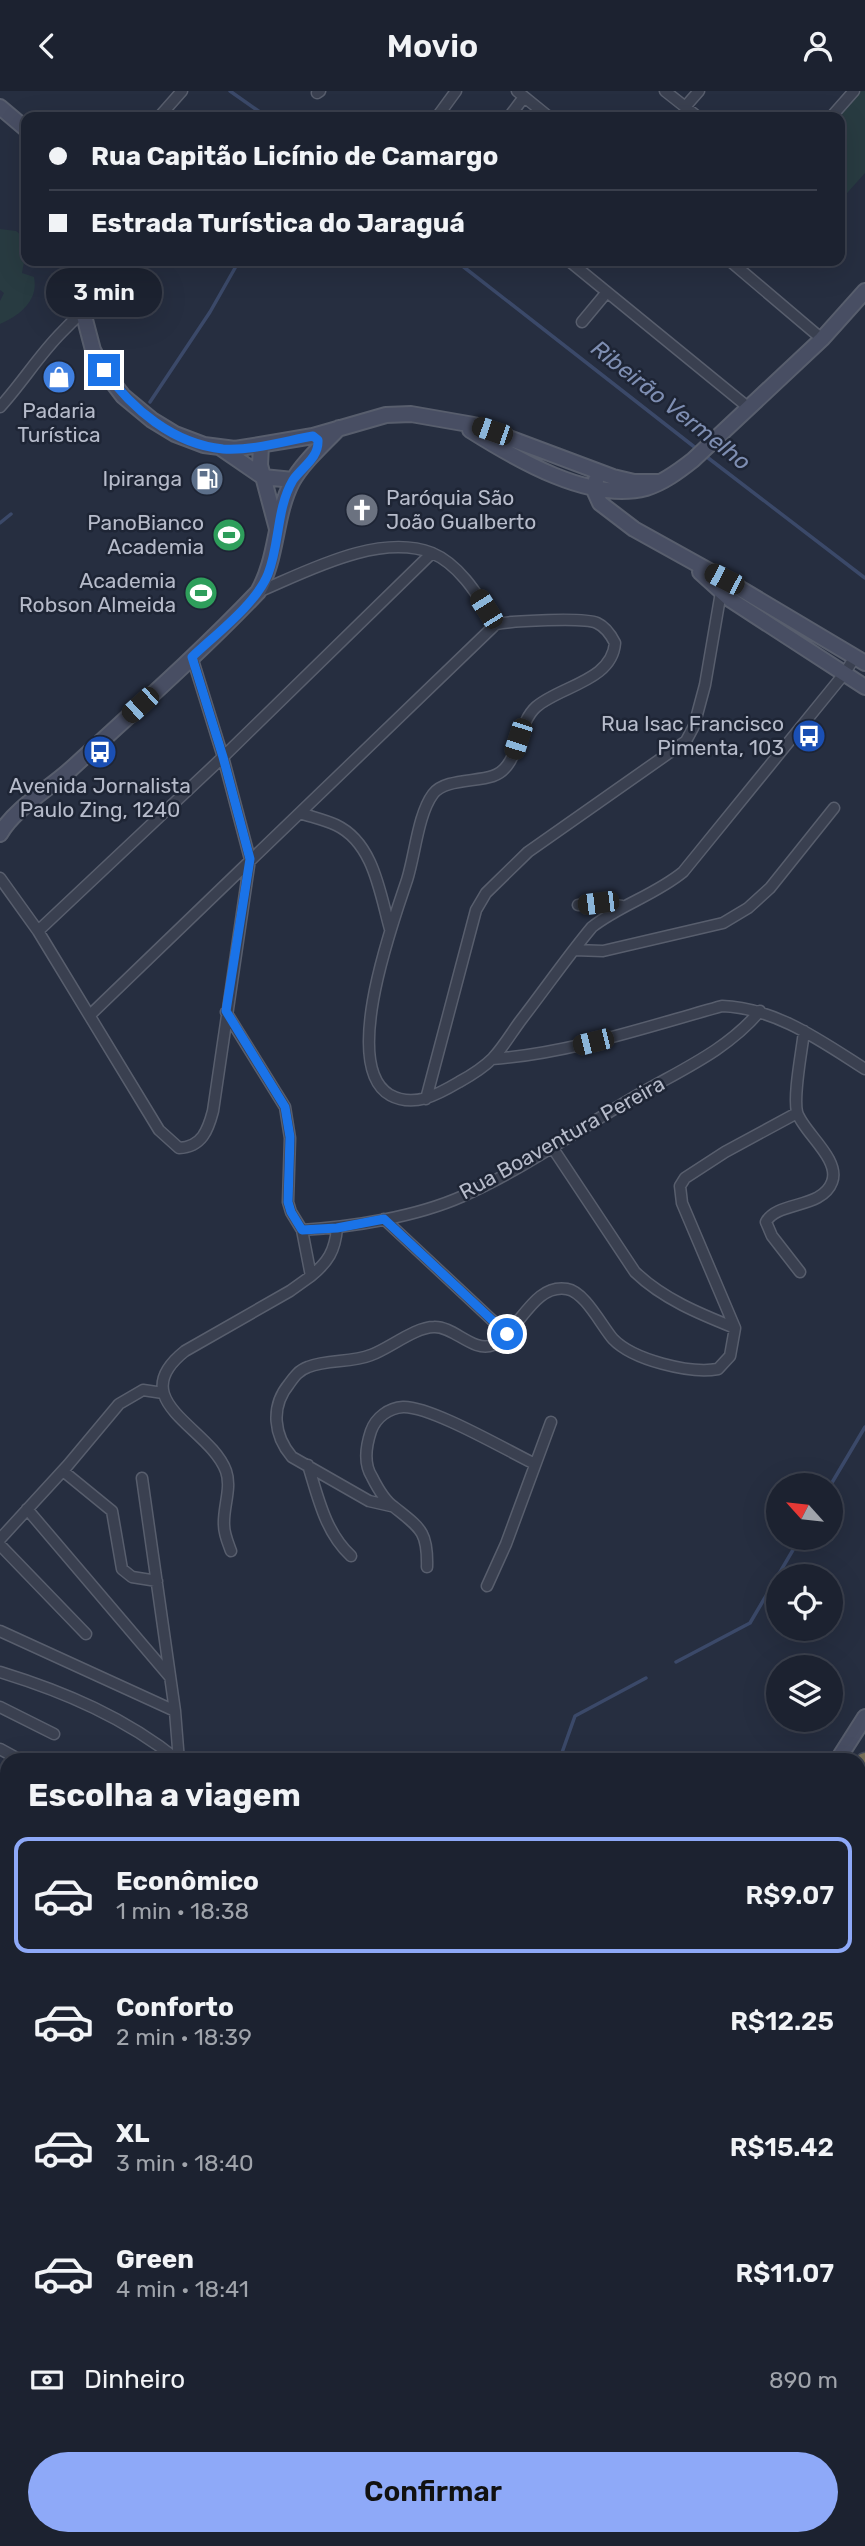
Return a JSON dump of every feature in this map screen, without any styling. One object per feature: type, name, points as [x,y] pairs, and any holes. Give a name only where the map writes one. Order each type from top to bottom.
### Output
[{"type":"main road","points":[[0,107],[21,125]]},
{"type":"main road","points":[[86,266],[83,312],[93,350],[104,370],[128,401],[175,434],[221,449],[262,477],[293,480]]},
{"type":"main road","points":[[600,503],[594,487],[597,479],[648,487],[693,460],[862,300]]},
{"type":"main road","points":[[221,449],[313,436],[386,415],[411,414],[454,420],[483,428],[611,481],[634,529]]},
{"type":"main road","points":[[454,420],[600,503],[634,529],[687,560],[865,687]]},
{"type":"main road","points":[[0,836],[16,827],[31,803],[192,657],[258,592],[268,575],[284,501],[293,480],[340,427]]},
{"type":"main road","points":[[313,436],[319,442],[316,452]]},
{"type":"main road","points":[[261,445],[262,477],[277,530]]},
{"type":"main road","points":[[548,473],[594,487],[611,481]]},
{"type":"main road","points":[[722,585],[860,660]]},
{"type":"main road","points":[[842,1753],[865,1717]]},
{"type":"street","points":[[163,112],[182,91]]},
{"type":"street","points":[[441,112],[456,91]]},
{"type":"street","points":[[665,91],[691,112]]},
{"type":"street","points":[[684,107],[699,91]]},
{"type":"street","points":[[835,112],[854,91]]},
{"type":"street","points":[[511,112],[520,94],[543,112]]},
{"type":"street","points":[[0,407],[54,340],[124,266]]},
{"type":"street","points":[[575,266],[749,408]]},
{"type":"street","points":[[739,266],[822,339]]},
{"type":"street","points":[[582,322],[607,292]]},
{"type":"street","points":[[258,592],[353,553],[380,548],[413,549],[432,553],[464,578],[496,624]]},
{"type":"street","points":[[37,931],[223,757],[432,553]]},
{"type":"street","points":[[426,1098],[476,910],[486,893],[528,852],[685,741],[694,726],[705,685],[722,585]]},
{"type":"street","points":[[90,1015],[496,624],[513,621],[592,621],[605,628],[615,643],[611,659],[601,670],[536,707],[523,725],[513,754],[501,772],[487,778],[444,786],[435,791],[424,814],[408,877],[390,929],[369,1023],[370,1064],[374,1078],[386,1092],[397,1098],[415,1101],[426,1098],[461,1081],[492,1059],[592,927],[609,913],[671,882],[683,872],[844,674],[860,660]]},
{"type":"street","points":[[0,879],[37,931],[159,1130],[179,1148],[198,1142],[208,1129],[213,1111],[250,859],[223,757],[192,657]]},
{"type":"street","points":[[574,950],[603,951],[723,923],[748,908],[770,888],[834,808]]},
{"type":"street","points":[[300,813],[336,825],[360,845],[369,859],[390,929]]},
{"type":"street","points":[[578,905],[598,903],[623,906]]},
{"type":"street","points":[[492,1059],[570,1048],[722,1006],[739,1006],[760,1011],[804,1031],[865,1069]]},
{"type":"street","points":[[226,1011],[285,1107],[290,1137],[288,1202],[302,1230],[310,1276]]},
{"type":"street","name":"Rua Boaventura Pereira","points":[[302,1230],[337,1228],[384,1219],[463,1196],[552,1147],[642,1092],[704,1060],[737,1036],[760,1011]]},
{"type":"street","points":[[800,1272],[772,1236],[767,1227],[767,1219],[775,1213],[821,1196],[828,1190],[834,1176],[832,1166],[821,1146],[797,1113],[804,1031]]},
{"type":"street","points":[[391,1506],[369,1501],[292,1457],[285,1450],[276,1427],[282,1393],[298,1373],[309,1367],[366,1357],[426,1327],[450,1329],[477,1345],[492,1345],[507,1334],[541,1296],[558,1289],[579,1294],[611,1336],[629,1351],[696,1371],[718,1369],[730,1356],[735,1328],[682,1203],[680,1186],[685,1178],[725,1152],[797,1113]]},
{"type":"street","points":[[552,1147],[635,1272],[649,1286],[735,1328]]},
{"type":"street","points":[[384,1219],[507,1334]]},
{"type":"street","points":[[231,1551],[224,1525],[228,1489],[224,1467],[172,1408],[163,1394],[163,1377],[172,1362],[210,1336],[290,1291],[324,1266],[332,1255],[337,1228]]},
{"type":"street","points":[[0,1539],[63,1471],[119,1404],[143,1390],[163,1394]]},
{"type":"street","points":[[427,1567],[425,1535],[417,1524],[391,1506],[370,1476],[366,1461],[368,1443],[376,1421],[391,1409],[412,1408],[432,1414],[535,1464]]},
{"type":"street","points":[[487,1587],[506,1544],[551,1422]]},
{"type":"street","points":[[308,1465],[324,1515],[340,1546],[351,1556]]},
{"type":"street","points":[[63,1471],[112,1511],[122,1569],[132,1577],[156,1581]]},
{"type":"street","points":[[142,1478],[175,1711],[178,1753]]},
{"type":"street","points":[[27,1509],[170,1677]]},
{"type":"street","points":[[0,1545],[86,1634]]},
{"type":"street","points":[[0,1631],[175,1711]]},
{"type":"street","points":[[0,1672],[50,1687],[85,1702],[152,1739],[169,1753]]},
{"type":"street","points":[[0,1707],[54,1734]]},
{"type":"shaded area","points":[[861,91],[865,91],[865,173],[845,195],[845,112],[842,112]]},
{"type":"shaded area","points":[[0,229],[16,231],[21,235],[22,273],[34,277],[35,286],[26,307],[0,324],[0,301],[4,293],[0,290]]},
{"type":"waterway","name":"Ribeirão Vermelho","points":[[230,91],[260,112]]},
{"type":"waterway","points":[[150,402],[210,312],[236,266]]},
{"type":"waterway","name":"Ribeirão Vermelho","points":[[462,266],[697,449]]},
{"type":"waterway","name":"Ribeirão Vermelho","points":[[703,454],[865,578]]},
{"type":"waterway","points":[[0,523],[11,514]]},
{"type":"waterway","points":[[838,1473],[865,1427]]},
{"type":"waterway","points":[[676,1662],[750,1623],[792,1551]]},
{"type":"waterway","points":[[562,1753],[575,1716],[646,1678]]},
{"type":"place","name":"Padaria Turística","points":[[59,377]]},
{"type":"place","name":"Ipiranga","points":[[207,479]]},
{"type":"place","name":"Paróquia São João Gualberto","points":[[362,510]]},
{"type":"place","name":"PanoBianco Academia","points":[[229,535]]},
{"type":"place","name":"Academia Robson Almeida","points":[[201,593]]},
{"type":"place","name":"Rua Isac Francisco Pimenta, 103","points":[[809,736]]},
{"type":"place","name":"Avenida Jornalista Paulo Zing, 1240","points":[[100,752]]},
{"type":"route","points":[[104,370],[123,396],[152,420],[175,434],[204,445],[235,449],[313,436],[318,440],[316,452],[293,480],[284,501],[268,575],[258,592],[192,657],[223,757],[250,859],[226,1011],[285,1107],[290,1137],[288,1202],[302,1230],[337,1228],[384,1219],[507,1334]]}]
